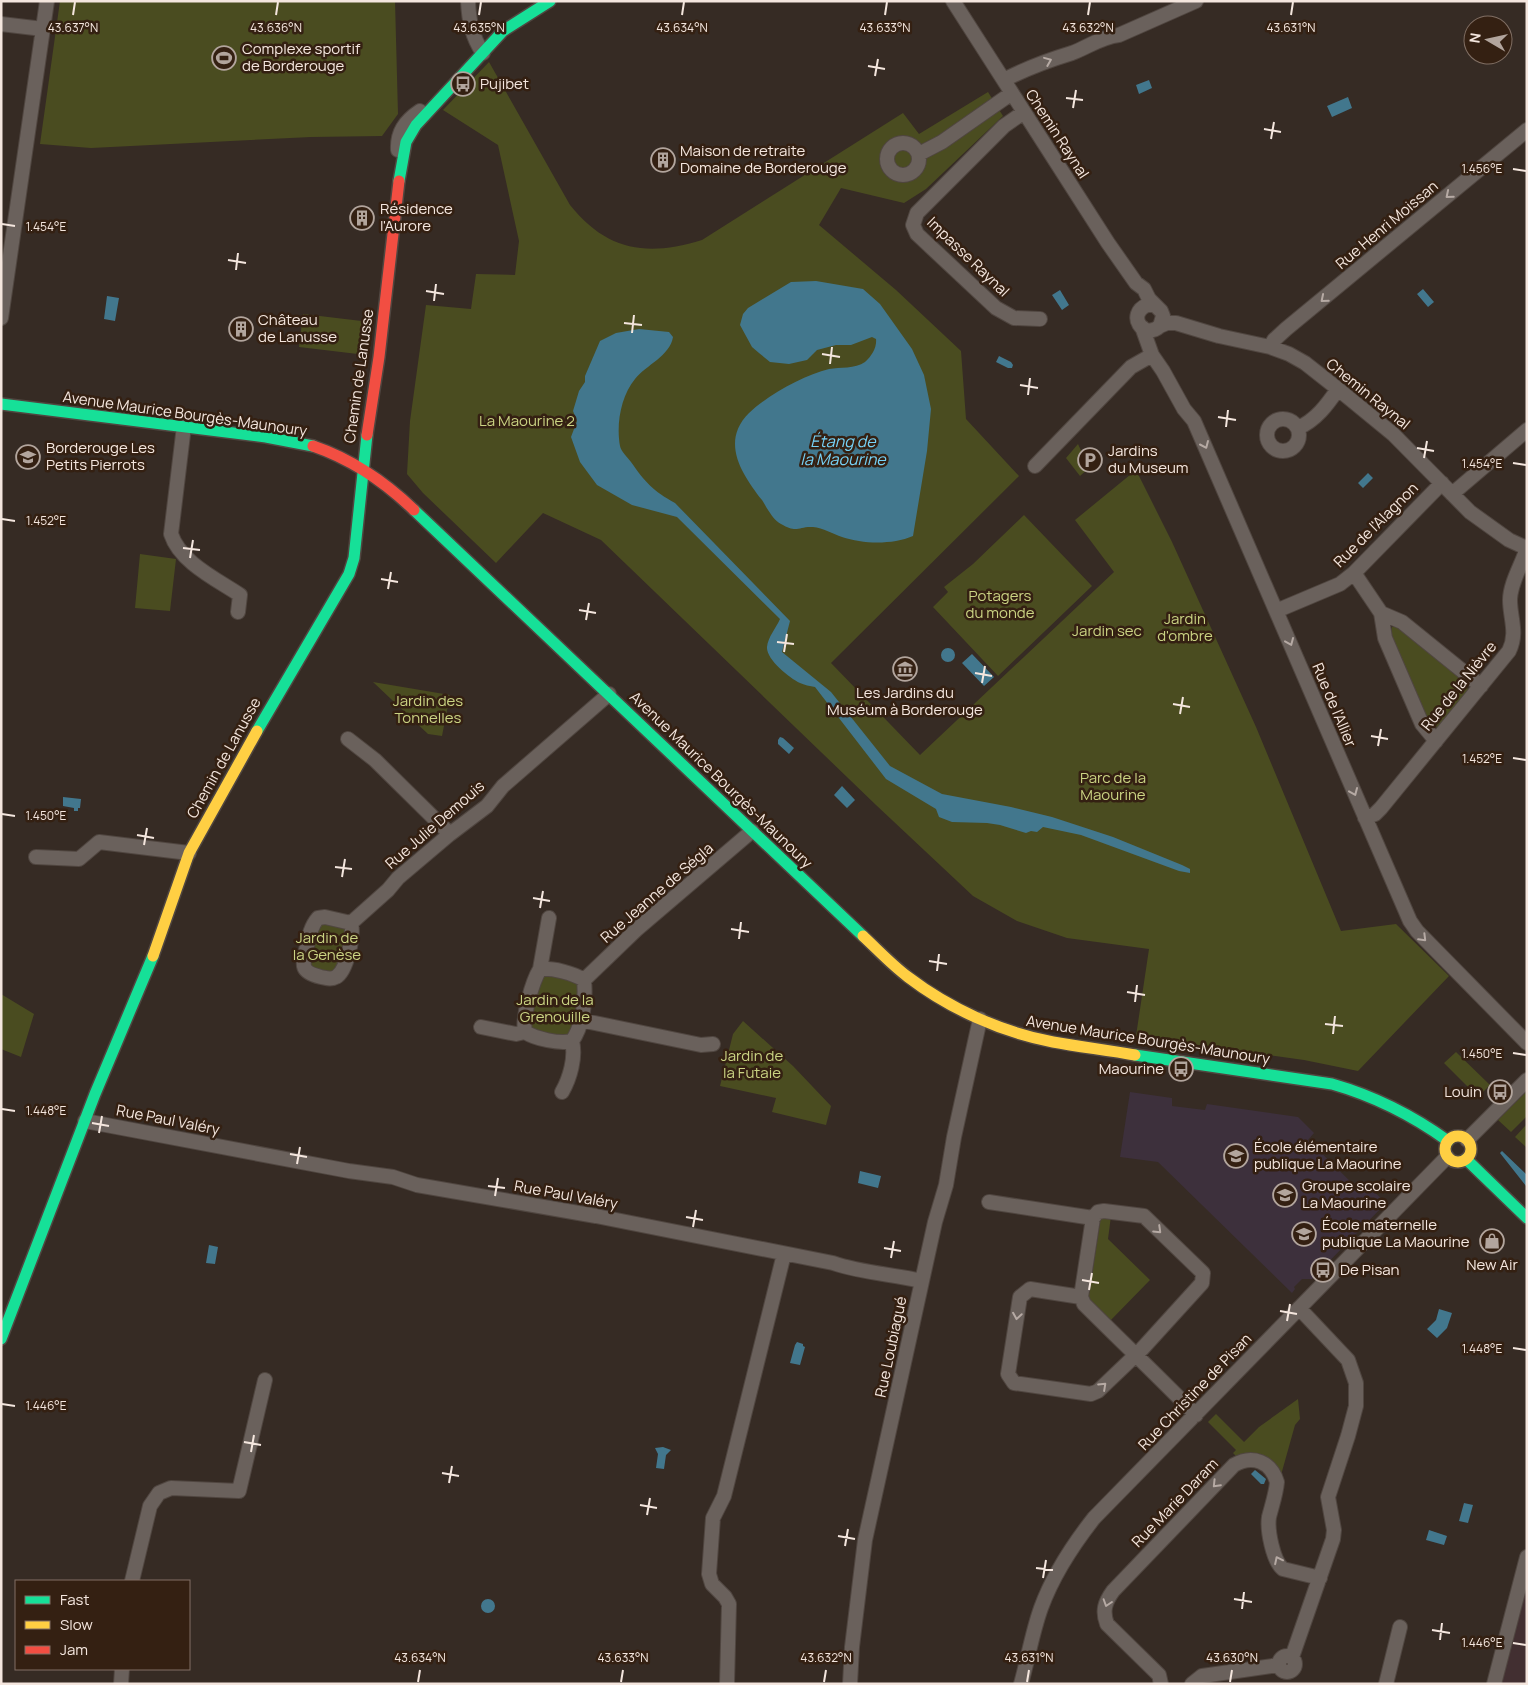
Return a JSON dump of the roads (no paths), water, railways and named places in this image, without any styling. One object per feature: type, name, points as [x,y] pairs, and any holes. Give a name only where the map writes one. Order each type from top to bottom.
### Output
[{"type":"street","points":[[1,318],[47,1]]},
{"type":"street","name":"Chemin de Lanusse","points":[[1,1339],[4,1322],[154,954],[189,852],[349,574],[354,558],[363,471],[379,358],[400,179],[398,147],[400,131],[410,118],[443,94],[503,31],[550,1]]},
{"type":"street","name":"Chemin Raynal","points":[[953,1],[1108,243],[1136,283],[1144,289],[1152,308],[1178,319],[1188,326]]},
{"type":"street","points":[[1004,80],[1107,37],[1118,35],[1196,1]]},
{"type":"street","points":[[468,8],[472,32],[483,53]]},
{"type":"street","points":[[1,24],[43,29]]},
{"type":"street","points":[[919,154],[942,142],[1012,94]]},
{"type":"street","name":"Impasse Raynal","points":[[1024,112],[1004,126],[917,213],[913,225],[917,234],[996,308],[1014,318],[1040,320]]},
{"type":"street","name":"Rue Henri Moissan","points":[[1270,347],[1274,340],[1286,329],[1527,130]]},
{"type":"street","points":[[1035,466],[1131,367],[1152,355],[1152,343],[1158,327],[1162,316],[1152,308],[1137,316],[1137,320],[1142,327],[1149,330],[1158,327]]},
{"type":"street","name":"Chemin Raynal","points":[[1158,327],[1167,323],[1188,326],[1219,336],[1270,347],[1288,354],[1305,364],[1393,434],[1470,512],[1509,540],[1525,544]]},
{"type":"street","name":"Rue de l'Allier","points":[[1142,327],[1152,355],[1164,371],[1181,403],[1194,421],[1410,921],[1417,931],[1526,1042]]},
{"type":"street","points":[[1298,428],[1308,423],[1326,407],[1338,389]]},
{"type":"street","name":"Avenue Maurice Bourgès-Maunoury","points":[[1,404],[184,426],[288,441],[337,455],[404,500],[898,969],[923,989],[980,1019],[1024,1036],[1052,1042],[1332,1084],[1350,1089],[1411,1117],[1448,1140]]},
{"type":"street","points":[[184,426],[171,534],[174,543],[187,560],[240,596],[238,612]]},
{"type":"street","points":[[1452,494],[1527,430]]},
{"type":"street","name":"Rue de l'Alagnon","points":[[1276,611],[1340,584],[1354,573],[1442,483]]},
{"type":"street","name":"Rue de la Nièvre","points":[[1365,818],[1375,814],[1381,808],[1509,650],[1514,634],[1510,598],[1525,544]]},
{"type":"street","points":[[1354,573],[1381,613],[1385,638],[1422,724],[1436,741]]},
{"type":"street","points":[[1381,613],[1402,622],[1481,686]]},
{"type":"street","name":"Rue Julie Demouis","points":[[351,923],[388,890],[398,878],[450,834],[487,806],[503,786],[608,694]]},
{"type":"street","points":[[348,739],[375,760],[450,834]]},
{"type":"street","name":"Rue Jeanne de Ségla","points":[[584,980],[636,930],[752,831]]},
{"type":"street","points":[[36,857],[79,859],[99,842],[189,852]]},
{"type":"street","points":[[325,917],[351,923],[353,932],[344,970],[337,977],[330,979],[308,974],[304,968],[303,959],[312,924],[318,918],[325,917]]},
{"type":"street","points":[[525,1032],[525,1020],[535,977],[540,969],[549,918]]},
{"type":"street","points":[[481,1027],[516,1034],[525,1032],[566,1043],[572,1042],[576,1036],[580,1020],[585,990],[584,980],[578,976],[540,969]]},
{"type":"street","name":"Rue Loubiagué","points":[[850,1684],[852,1647],[865,1540],[935,1222],[946,1184],[980,1019]]},
{"type":"street","points":[[580,1020],[701,1045],[713,1044]]},
{"type":"street","points":[[562,1092],[567,1084],[575,1051],[572,1042]]},
{"type":"street","points":[[1467,1140],[1527,1080]]},
{"type":"street","name":"Rue Paul Valéry","points":[[85,1121],[349,1171],[393,1177],[417,1185],[596,1216],[833,1263],[849,1269],[881,1275],[895,1275],[922,1281]]},
{"type":"street","points":[[1455,1136],[1467,1140],[1470,1144],[1470,1152],[1466,1159],[1455,1162],[1447,1157],[1445,1149],[1448,1140],[1455,1136]]},
{"type":"street","name":"Rue Christine de Pisan","points":[[1021,1684],[1040,1610],[1056,1574],[1068,1553],[1094,1518],[1447,1157]]},
{"type":"street","points":[[1466,1159],[1527,1218]]},
{"type":"street","points":[[989,1202],[1095,1215],[1104,1211],[1144,1216],[1202,1273],[1202,1283],[1098,1391],[1091,1394],[1014,1383],[1008,1374],[1020,1297],[1030,1289],[1081,1296]]},
{"type":"street","points":[[1095,1215],[1081,1296],[1084,1304],[1196,1414]]},
{"type":"street","points":[[727,1684],[729,1604],[712,1584],[709,1574],[713,1518],[724,1496],[784,1254]]},
{"type":"street","points":[[1192,1684],[1202,1676],[1287,1673],[1295,1666],[1292,1658],[1333,1539],[1334,1530],[1328,1497],[1356,1406],[1356,1383],[1348,1360],[1299,1308]]},
{"type":"street","points":[[132,1580],[150,1506],[159,1493],[170,1488],[239,1491],[265,1380]]},
{"type":"street","name":"Rue Marie Daram","points":[[1161,1684],[1159,1675],[1107,1624],[1104,1615],[1107,1598],[1234,1464],[1250,1459],[1263,1462],[1268,1466],[1277,1482],[1269,1519],[1275,1559],[1283,1569],[1320,1578]]},
{"type":"street","points":[[1494,1684],[1527,1557]]},
{"type":"street","points":[[1386,1684],[1400,1627]]},
{"type":"street","points":[[121,1684],[122,1670]]},
{"type":"water","points":[[1149,80],[1152,88],[1139,94],[1136,85]]},
{"type":"water","points":[[1348,97],[1352,108],[1332,117],[1327,106]]},
{"type":"water","name":"Étang de la Maourine","points":[[816,281],[863,289],[880,304],[912,349],[924,375],[931,409],[927,451],[913,536],[905,539],[887,542],[868,542],[842,537],[817,528],[791,529],[775,520],[770,514],[747,480],[737,458],[735,446],[740,424],[757,406],[776,393],[809,376],[829,369],[852,367],[861,364],[868,360],[874,351],[876,339],[872,337],[851,345],[836,345],[817,350],[807,360],[789,364],[770,362],[752,347],[740,325],[743,314],[748,308],[791,282]]},
{"type":"water","points":[[1423,289],[1434,302],[1428,307],[1417,294]]},
{"type":"water","points":[[1060,290],[1069,305],[1062,310],[1052,295]]},
{"type":"water","points":[[107,296],[119,298],[115,321],[104,319]]},
{"type":"water","points":[[639,329],[669,332],[673,337],[671,344],[663,355],[635,379],[626,394],[619,420],[619,438],[622,450],[650,486],[675,503],[790,621],[782,652],[831,692],[890,766],[942,794],[1052,817],[1113,837],[1182,865],[1190,869],[1190,873],[1179,871],[1081,835],[1043,827],[1037,832],[1031,831],[1026,833],[987,823],[952,822],[939,817],[936,809],[886,779],[815,687],[795,681],[779,668],[770,657],[767,647],[768,643],[780,619],[677,517],[632,505],[597,485],[580,462],[571,437],[577,421],[573,411],[579,391],[585,382],[585,376],[600,341],[616,333]]},
{"type":"water","points":[[999,356],[1011,362],[1012,368],[996,362]]},
{"type":"water","points":[[1368,473],[1373,478],[1363,488],[1358,483]]},
{"type":"water","points":[[948,648],[953,650],[955,655],[953,660],[948,662],[943,660],[941,655],[943,650]]},
{"type":"water","points":[[972,654],[994,677],[984,686],[962,663]]},
{"type":"water","points":[[780,737],[794,748],[789,754],[778,744]]},
{"type":"water","points":[[842,786],[855,800],[847,808],[834,795]]},
{"type":"water","points":[[63,797],[81,799],[78,811],[74,811],[74,808],[63,806]]},
{"type":"water","points":[[1502,1151],[1527,1175],[1526,1186],[1500,1153]]},
{"type":"water","points":[[860,1171],[881,1176],[878,1188],[858,1183]]},
{"type":"water","points":[[209,1245],[218,1247],[215,1264],[206,1263]]},
{"type":"water","points":[[1439,1309],[1452,1313],[1447,1328],[1437,1338],[1427,1329],[1436,1320]]},
{"type":"water","points":[[797,1342],[805,1347],[800,1365],[790,1363]]},
{"type":"water","points":[[663,1447],[671,1450],[666,1455],[664,1469],[656,1468],[658,1454],[655,1448]]},
{"type":"water","points":[[1255,1470],[1266,1479],[1264,1484],[1261,1484],[1251,1474]]},
{"type":"water","points":[[1464,1503],[1473,1505],[1468,1523],[1459,1521]]},
{"type":"water","points":[[1429,1530],[1447,1536],[1444,1545],[1426,1540]]},
{"type":"water","points":[[485,1599],[491,1599],[495,1606],[491,1613],[485,1613],[481,1609],[481,1603]]},
{"type":"place","name":"Complexe sportif de Borderouge","points":[[224,58]]},
{"type":"place","name":"Pujibet","points":[[463,84]]},
{"type":"place","name":"Maison de retraite Domaine de Borderouge","points":[[663,160]]},
{"type":"place","name":"Résidence l'Aurore","points":[[362,218]]},
{"type":"place","name":"Château de Lanusse","points":[[241,329]]},
{"type":"place","name":"Borderouge Les Petits Pierrots","points":[[28,457]]},
{"type":"place","name":"Jardins du Museum","points":[[1090,460]]},
{"type":"place","name":"Les Jardins du Muséum à Borderouge","points":[[905,669]]},
{"type":"place","name":"Maourine","points":[[1181,1069]]},
{"type":"place","name":"Louin","points":[[1500,1092]]},
{"type":"place","name":"École élémentaire publique La Maourine","points":[[1236,1156]]},
{"type":"place","name":"Groupe scolaire La Maourine","points":[[1285,1195]]},
{"type":"place","name":"École maternelle publique La Maourine","points":[[1304,1234]]},
{"type":"place","name":"New Air","points":[[1492,1241]]},
{"type":"place","name":"De Pisan","points":[[1323,1270]]},
{"type":"park label","name":"La Maourine 2","points":[[527,421]]},
{"type":"park label","name":"Potagers du monde","points":[[1000,604]]},
{"type":"park label","name":"Jardin d'ombre","points":[[1185,628]]},
{"type":"park label","name":"Jardin sec","points":[[1107,631]]},
{"type":"park label","name":"Jardin des Tonnelles","points":[[428,710]]},
{"type":"park label","name":"Parc de la Maourine","points":[[1113,786]]},
{"type":"park label","name":"Jardin de la Genèse","points":[[327,946]]},
{"type":"park label","name":"Jardin de la Grenouille","points":[[555,1008]]},
{"type":"park label","name":"Jardin de la Futaie","points":[[752,1064]]}]
